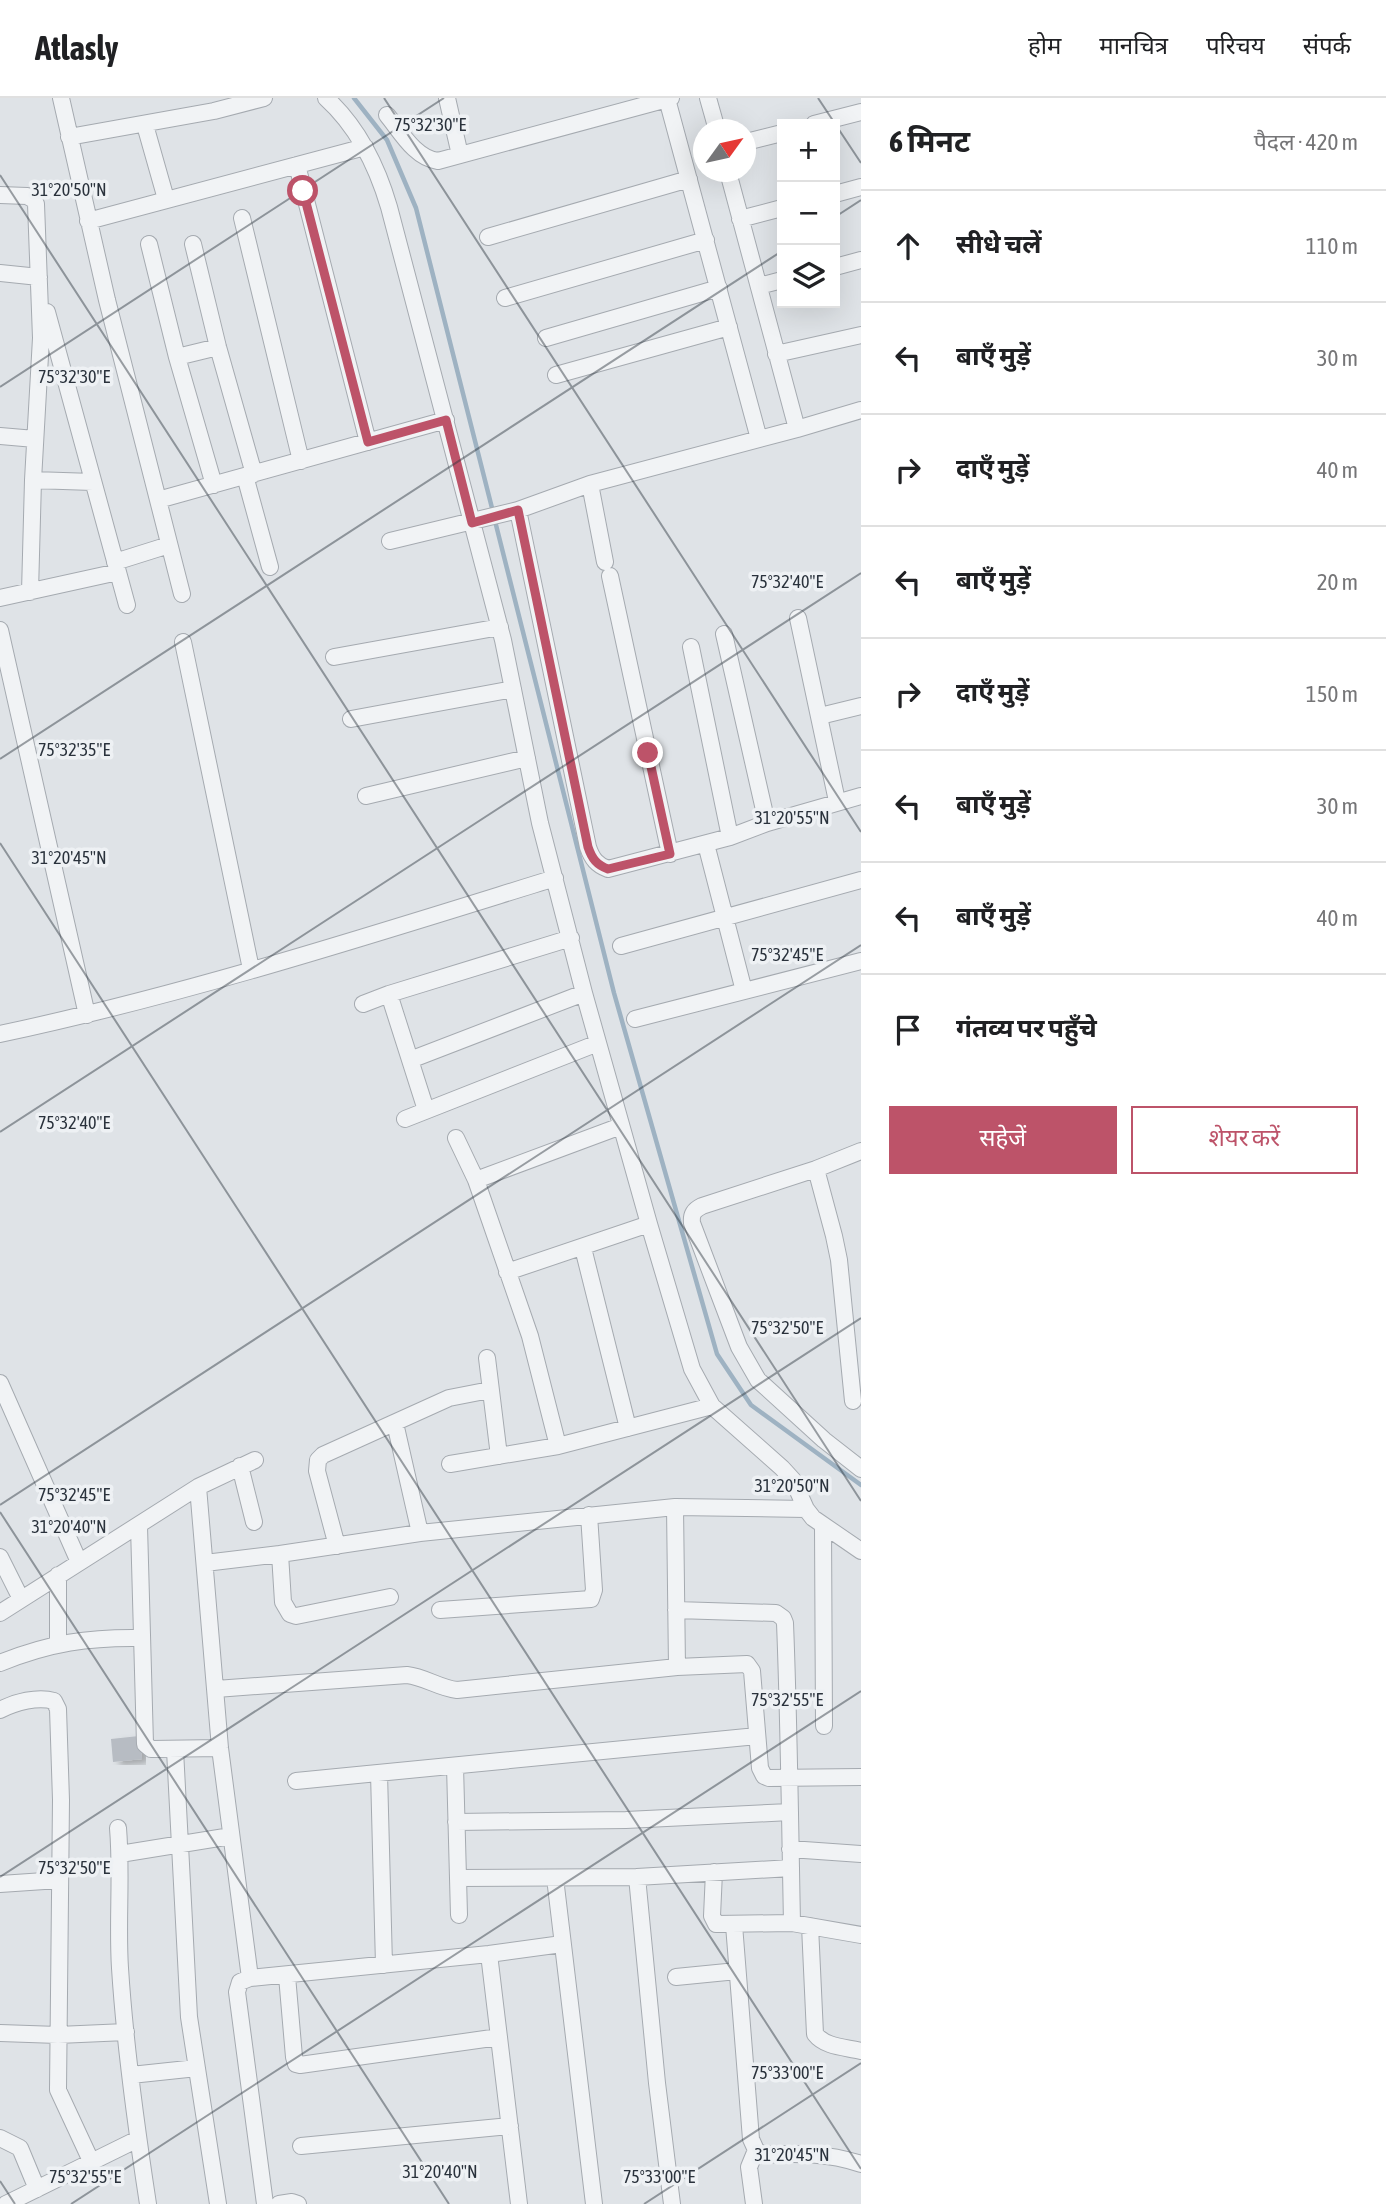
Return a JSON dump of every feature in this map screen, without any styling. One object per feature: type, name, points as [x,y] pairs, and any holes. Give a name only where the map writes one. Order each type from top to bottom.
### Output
[{"type":"street","points":[[61,98],[88,222],[182,594]]},
{"type":"street","points":[[69,137],[145,125],[213,105],[264,98]]},
{"type":"street","points":[[326,98],[365,147],[380,178],[446,420],[486,519],[500,627],[540,823],[621,1126],[692,1369],[712,1406],[782,1468],[799,1490],[806,1508],[823,1527],[861,1550]]},
{"type":"street","points":[[447,98],[460,155]]},
{"type":"street","points":[[387,115],[418,152],[429,160],[438,161],[669,98],[759,439]]},
{"type":"street","points":[[708,98],[713,119]]},
{"type":"street","points":[[834,119],[861,112]]},
{"type":"street","points":[[145,125],[166,199]]},
{"type":"street","points":[[756,140],[777,134]]},
{"type":"street","points":[[88,222],[365,147]]},
{"type":"street","points":[[297,165],[368,442]]},
{"type":"street","points":[[488,237],[689,179]]},
{"type":"street","points":[[730,182],[797,429]]},
{"type":"street","points":[[840,193],[861,187]]},
{"type":"street","points":[[0,195],[27,196],[34,200],[41,338],[30,592]]},
{"type":"street","points":[[740,219],[777,209]]},
{"type":"street","points":[[242,218],[301,461]]},
{"type":"street","points":[[505,298],[706,240]]},
{"type":"street","points":[[149,244],[177,357],[214,485]]},
{"type":"street","points":[[193,244],[270,567]]},
{"type":"street","points":[[840,266],[861,260]]},
{"type":"street","points":[[0,274],[40,281]]},
{"type":"street","points":[[40,281],[127,605]]},
{"type":"street","points":[[758,286],[777,281]]},
{"type":"street","points":[[547,338],[719,288]]},
{"type":"street","points":[[556,375],[729,327]]},
{"type":"street","points":[[776,354],[861,335]]},
{"type":"street","points":[[177,357],[218,347]]},
{"type":"street","points":[[390,541],[486,519],[590,484],[861,410]]},
{"type":"street","points":[[158,500],[446,420]]},
{"type":"street","points":[[0,436],[35,439]]},
{"type":"street","points":[[33,480],[93,482]]},
{"type":"street","points":[[590,484],[670,854]]},
{"type":"street","points":[[518,510],[592,856],[599,866],[608,869],[670,854],[836,801],[861,796]]},
{"type":"street","points":[[0,598],[116,567],[169,545]]},
{"type":"street","points":[[798,618],[836,801]]},
{"type":"street","points":[[334,657],[500,627]]},
{"type":"street","points":[[0,630],[87,1016]]},
{"type":"street","points":[[724,634],[766,823]]},
{"type":"street","points":[[183,642],[251,969]]},
{"type":"street","points":[[691,647],[730,837]]},
{"type":"street","points":[[351,719],[513,689]]},
{"type":"street","points":[[820,716],[861,706]]},
{"type":"street","points":[[366,796],[527,758]]},
{"type":"street","points":[[706,844],[744,991]]},
{"type":"street","points":[[0,1034],[87,1016],[333,946],[555,877]]},
{"type":"street","points":[[621,946],[861,880]]},
{"type":"street","points":[[363,1004],[570,938]]},
{"type":"street","points":[[635,1019],[861,961]]},
{"type":"street","points":[[410,1060],[584,993]]},
{"type":"street","points":[[388,994],[426,1110]]},
{"type":"street","points":[[405,1119],[598,1043]]},
{"type":"street","points":[[476,1180],[621,1126]]},
{"type":"street","points":[[456,1138],[476,1180],[530,1336],[558,1446]]},
{"type":"street","points":[[861,1151],[816,1169],[702,1206],[694,1211],[692,1223],[739,1347],[758,1380],[824,1440],[861,1469]]},
{"type":"street","points":[[816,1169],[839,1260],[853,1401]]},
{"type":"street","points":[[507,1272],[649,1224]]},
{"type":"street","points":[[583,1248],[628,1428]]},
{"type":"street","points":[[487,1358],[499,1456]]},
{"type":"street","points":[[0,1383],[79,1562]]},
{"type":"street","points":[[337,1546],[317,1471],[318,1460],[323,1455],[449,1398],[490,1390]]},
{"type":"street","points":[[450,1464],[558,1446],[712,1406]]},
{"type":"street","points":[[395,1423],[420,1533]]},
{"type":"street","points":[[0,1613],[198,1487],[248,1463],[254,1522]]},
{"type":"street","points":[[198,1487],[220,1748],[250,1978]]},
{"type":"street","points":[[205,1563],[420,1533],[675,1507],[806,1508]]},
{"type":"street","points":[[675,1507],[677,1667]]},
{"type":"street","points":[[439,1610],[585,1602],[591,1599],[594,1590],[589,1515]]},
{"type":"street","points":[[139,1526],[145,1744],[151,1749],[220,1748]]},
{"type":"street","points":[[823,1527],[824,1726]]},
{"type":"street","points":[[280,1554],[283,1602],[290,1614],[296,1616],[390,1597]]},
{"type":"street","points":[[0,1557],[21,1599]]},
{"type":"street","points":[[58,1575],[58,1644]]},
{"type":"street","points":[[676,1610],[776,1613],[783,1618],[791,1778],[792,1923]]},
{"type":"street","points":[[0,1663],[58,1644],[96,1638],[142,1638]]},
{"type":"street","points":[[216,1689],[407,1675],[418,1676],[445,1689],[457,1690],[677,1667],[741,1664],[751,1666],[761,1772],[769,1778],[861,1777]]},
{"type":"street","points":[[0,1710],[18,1703],[46,1699],[57,1704],[61,1800],[58,2090],[90,2161]]},
{"type":"street","points":[[296,1781],[757,1736]]},
{"type":"street","points":[[176,1750],[185,1975],[218,2204]]},
{"type":"street","points":[[454,1766],[459,1915]]},
{"type":"street","points":[[379,1773],[384,1965]]},
{"type":"street","points":[[456,1822],[626,1820],[790,1812]]},
{"type":"street","points":[[118,1828],[119,1948],[138,2139],[148,2204]]},
{"type":"street","points":[[120,1854],[232,1836]]},
{"type":"street","points":[[790,1849],[861,1854]]},
{"type":"street","points":[[458,1878],[637,1877],[791,1868]]},
{"type":"street","points":[[714,1872],[713,1921],[722,1925],[792,1923],[861,1935]]},
{"type":"street","points":[[637,1877],[672,2204]]},
{"type":"street","points":[[555,1878],[594,2204]]},
{"type":"street","points":[[0,1884],[59,1880]]},
{"type":"street","points":[[733,1924],[751,2139],[756,2150],[763,2155],[829,2155],[861,2164]]},
{"type":"street","points":[[810,1926],[815,2034],[827,2044],[861,2050]]},
{"type":"street","points":[[265,2204],[237,1992],[240,1982],[250,1978],[562,1944]]},
{"type":"street","points":[[488,1954],[519,2204]]},
{"type":"street","points":[[676,1978],[737,1971]]},
{"type":"street","points":[[287,1976],[296,2064],[499,2037]]},
{"type":"street","points":[[0,2034],[126,2032]]},
{"type":"street","points":[[131,2075],[197,2068]]},
{"type":"street","points":[[301,2146],[510,2126]]},
{"type":"street","points":[[0,2138],[20,2148],[37,2189]]},
{"type":"street","points":[[6,2204],[138,2139]]},
{"type":"street","points":[[754,2204],[748,2167],[756,2150]]},
{"type":"street","points":[[279,2204],[298,2204]]},
{"type":"building","points":[[139,1736],[142,1759],[113,1762],[111,1739]]},
{"type":"waterway","points":[[354,98],[387,140],[416,208],[493,512]]},
{"type":"waterway","points":[[495,521],[614,993],[717,1354],[751,1405],[861,1485]]},
{"type":"route","points":[[303,191],[368,442],[446,420],[472,523],[518,510],[588,847],[599,866],[608,869],[670,854],[648,753]]}]
